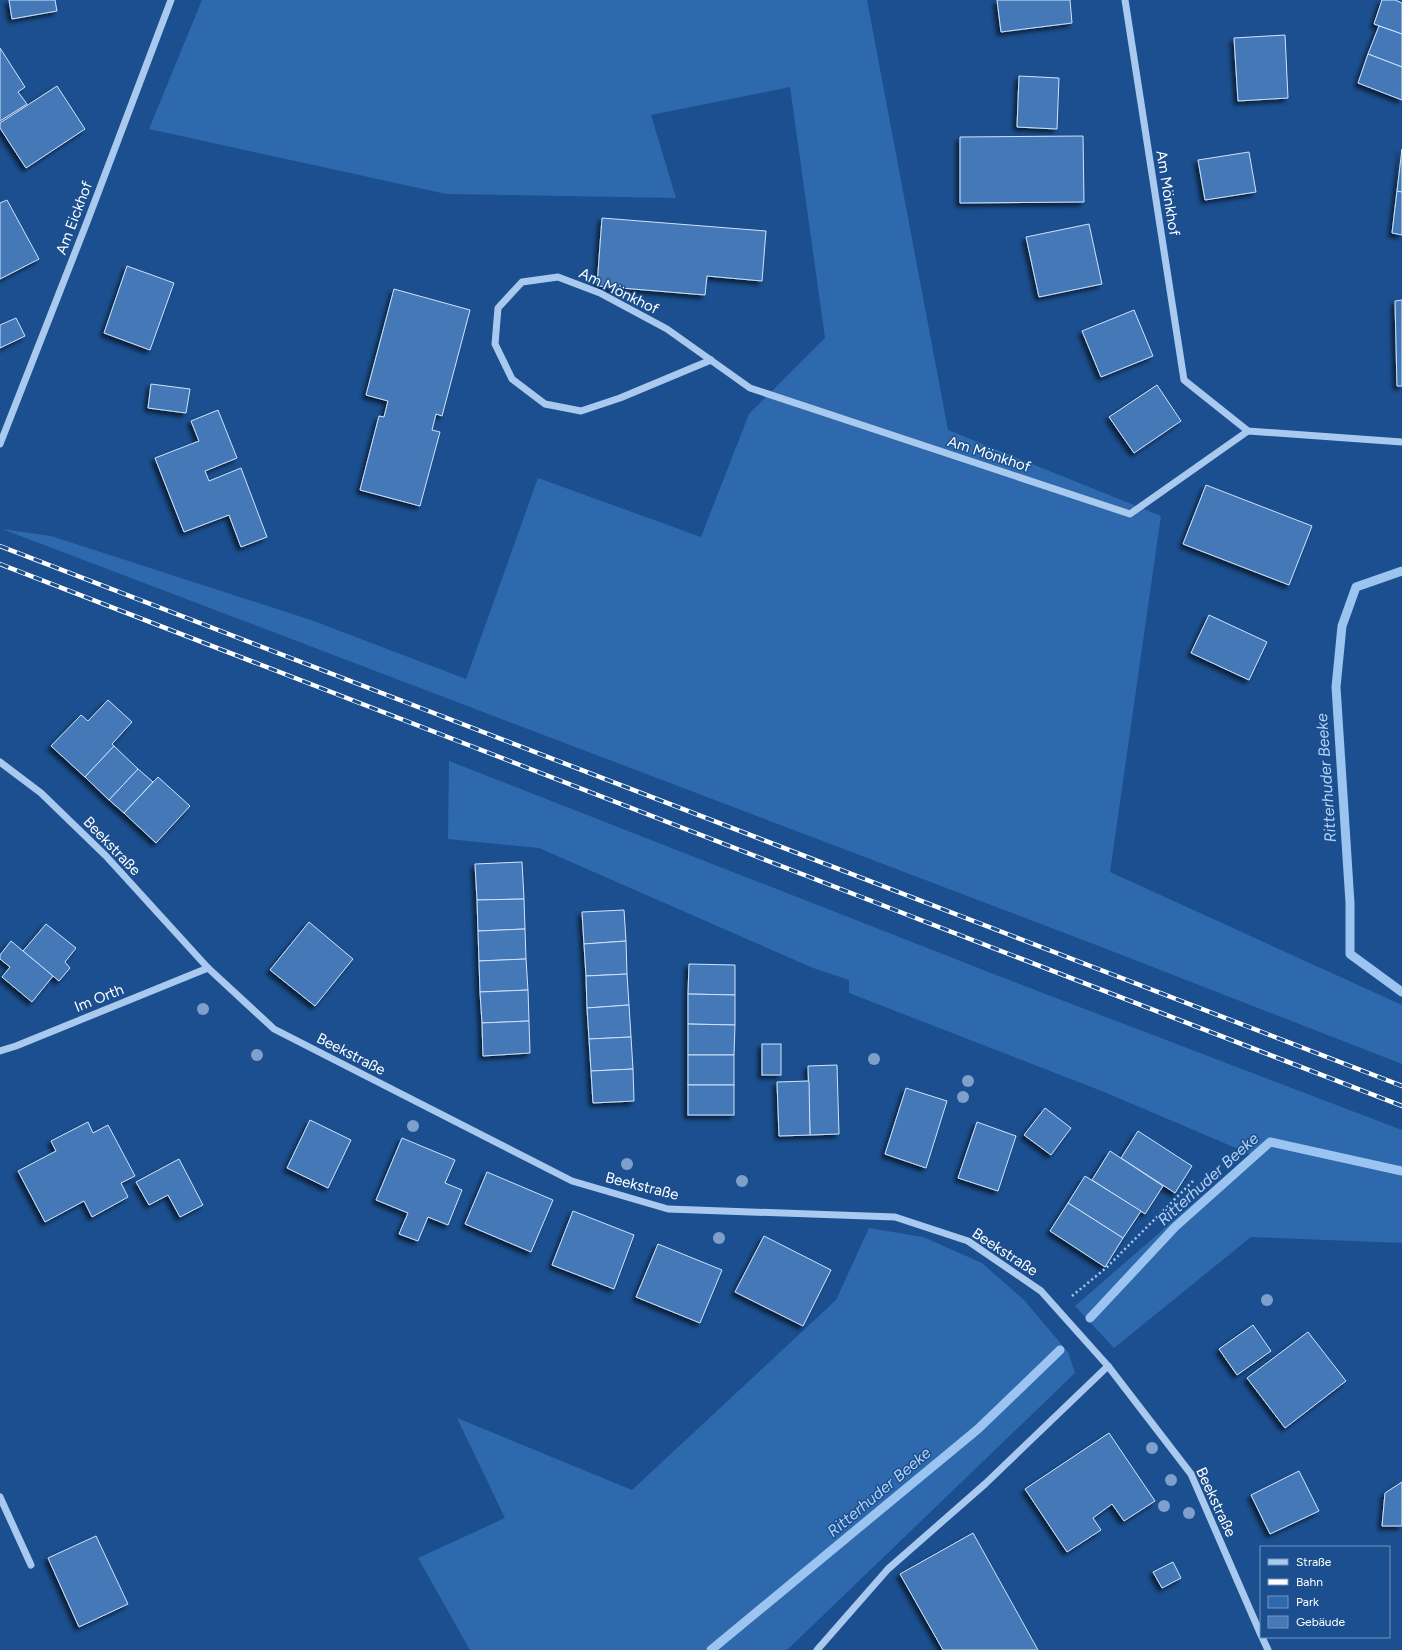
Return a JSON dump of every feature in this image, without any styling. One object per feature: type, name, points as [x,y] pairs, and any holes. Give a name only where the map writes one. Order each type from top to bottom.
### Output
[{"type":"street","name":"Am Eickhof","points":[[0,444],[2,435],[87,222],[171,0]]},
{"type":"street","name":"Am Mönkhof","points":[[711,360],[620,398],[581,411],[545,404],[512,379],[495,344],[498,308],[522,282],[558,277],[600,293],[667,329],[711,360],[750,388],[1130,514],[1248,431],[1184,380],[1125,0]]},
{"type":"street","points":[[1248,431],[1402,442]]},
{"type":"street","name":"Beekstraße","points":[[0,762],[41,792],[106,856],[208,968],[274,1029],[572,1181],[668,1209],[895,1217],[968,1241],[1041,1291],[1108,1366],[1191,1474],[1260,1631]]},
{"type":"street","name":"Im Orth","points":[[0,1051],[16,1046],[208,968]]},
{"type":"street","points":[[817,1650],[888,1569],[985,1484],[1108,1366]]},
{"type":"street","points":[[0,1497],[32,1565]]},
{"type":"street","name":"Beekstraße","points":[[1263,1638],[1268,1650]]},
{"type":"path","points":[[1056,1309],[1106,1268],[1195,1179]]},
{"type":"green space","points":[[202,0],[867,0],[948,430],[1161,516],[1110,872],[1402,1005],[1402,1064],[1104,948],[2,529],[51,536],[311,620],[466,679],[538,478],[701,537],[749,414],[825,338],[790,87],[651,115],[676,198],[446,194],[149,129]]},
{"type":"green space","points":[[449,761],[1022,985],[1402,1130],[1402,1243],[1251,1237],[1114,1348],[1075,1306],[1250,1154],[1104,1092],[849,993],[849,980],[813,968],[539,848],[448,839]]},
{"type":"green space","points":[[869,1228],[923,1237],[982,1263],[1024,1300],[1068,1352],[1075,1373],[787,1650],[470,1650],[418,1558],[505,1518],[457,1418],[632,1490],[836,1300]]},
{"type":"building","points":[[9,0],[55,0],[57,11],[12,19]]},
{"type":"building","points":[[997,0],[1070,0],[1072,23],[1001,32]]},
{"type":"building","points":[[1382,0],[1395,0],[1402,3],[1402,34],[1374,24]]},
{"type":"building","points":[[1379,26],[1402,34],[1402,67],[1368,54]]},
{"type":"building","points":[[1285,35],[1288,98],[1238,101],[1234,38]]},
{"type":"building","points":[[0,48],[25,87],[18,92],[27,104],[0,121]]},
{"type":"building","points":[[1368,54],[1402,67],[1402,100],[1358,83]]},
{"type":"building","points":[[1019,76],[1059,78],[1057,129],[1017,127]]},
{"type":"building","points":[[57,86],[85,129],[26,168],[0,128],[0,123]]},
{"type":"building","points":[[1083,136],[1084,202],[960,203],[960,137]]},
{"type":"building","points":[[1402,149],[1402,192],[1397,191]]},
{"type":"building","points":[[1249,152],[1256,192],[1205,200],[1198,160]]},
{"type":"building","points":[[1397,191],[1402,192],[1402,235],[1392,233]]},
{"type":"building","points":[[7,200],[39,259],[0,279],[0,203]]},
{"type":"building","points":[[602,218],[766,231],[762,281],[707,276],[705,295],[597,286]]},
{"type":"building","points":[[1089,224],[1102,284],[1039,297],[1026,237]]},
{"type":"building","points":[[127,266],[174,283],[150,350],[104,333]]},
{"type":"building","points":[[394,289],[470,310],[442,416],[436,414],[432,430],[440,432],[420,506],[360,490],[379,416],[384,417],[388,401],[366,395]]},
{"type":"building","points":[[1402,300],[1402,386],[1397,386],[1395,301]]},
{"type":"building","points":[[1134,310],[1153,356],[1101,377],[1082,331]]},
{"type":"building","points":[[16,318],[25,336],[0,348],[0,325]]},
{"type":"building","points":[[151,384],[190,389],[186,413],[148,408]]},
{"type":"building","points":[[1157,385],[1181,421],[1134,453],[1109,417]]},
{"type":"building","points":[[218,410],[237,458],[205,471],[209,481],[241,468],[267,537],[241,547],[229,515],[184,532],[155,458],[199,441],[191,421]]},
{"type":"building","points":[[1206,485],[1312,526],[1289,585],[1183,544]]},
{"type":"building","points":[[1209,615],[1267,642],[1249,680],[1191,653]]},
{"type":"building","points":[[108,700],[132,722],[112,744],[114,746],[85,777],[51,746],[81,715],[88,721]]},
{"type":"building","points":[[114,746],[138,769],[109,800],[85,777]]},
{"type":"building","points":[[138,769],[153,782],[124,813],[109,800]]},
{"type":"building","points":[[158,777],[190,806],[156,843],[124,813]]},
{"type":"building","points":[[522,862],[524,899],[477,900],[475,864]]},
{"type":"building","points":[[524,899],[525,929],[478,931],[477,900]]},
{"type":"building","points":[[624,910],[626,941],[584,944],[582,912]]},
{"type":"building","points":[[309,922],[353,959],[315,1006],[270,970]]},
{"type":"building","points":[[46,924],[76,948],[65,962],[70,968],[59,981],[23,951]]},
{"type":"building","points":[[525,929],[526,959],[479,961],[478,931]]},
{"type":"building","points":[[11,941],[53,976],[32,1002],[2,977],[10,967],[0,959],[0,955]]},
{"type":"building","points":[[626,941],[627,974],[586,976],[584,944]]},
{"type":"building","points":[[526,959],[528,990],[480,992],[479,961]]},
{"type":"building","points":[[689,964],[735,965],[735,995],[688,994]]},
{"type":"building","points":[[627,974],[629,1005],[587,1008],[586,976]]},
{"type":"building","points":[[528,990],[529,1021],[482,1023],[480,992]]},
{"type":"building","points":[[688,994],[735,995],[735,1025],[688,1024]]},
{"type":"building","points":[[629,1005],[631,1037],[589,1039],[587,1008]]},
{"type":"building","points":[[529,1021],[530,1053],[483,1056],[482,1023]]},
{"type":"building","points":[[688,1024],[735,1025],[734,1055],[688,1055]]},
{"type":"building","points":[[631,1037],[633,1069],[591,1071],[589,1039]]},
{"type":"building","points":[[762,1044],[781,1044],[781,1075],[762,1075]]},
{"type":"building","points":[[688,1055],[734,1055],[734,1085],[688,1085]]},
{"type":"building","points":[[837,1065],[839,1134],[810,1135],[808,1066]]},
{"type":"building","points":[[633,1069],[634,1101],[593,1103],[591,1071]]},
{"type":"building","points":[[809,1081],[810,1135],[779,1136],[777,1082]]},
{"type":"building","points":[[688,1085],[734,1085],[734,1115],[688,1115]]},
{"type":"building","points":[[906,1088],[947,1101],[926,1168],[885,1154]]},
{"type":"building","points":[[1045,1108],[1071,1128],[1051,1155],[1024,1135]]},
{"type":"building","points":[[310,1120],[351,1140],[328,1188],[287,1168]]},
{"type":"building","points":[[88,1122],[93,1133],[108,1125],[135,1176],[121,1183],[128,1197],[92,1217],[84,1201],[45,1222],[18,1171],[56,1151],[51,1141]]},
{"type":"building","points":[[977,1122],[1016,1136],[998,1191],[958,1178]]},
{"type":"building","points":[[1138,1131],[1192,1166],[1175,1193],[1121,1158]]},
{"type":"building","points":[[402,1138],[455,1160],[445,1183],[462,1190],[448,1225],[428,1217],[418,1241],[399,1234],[408,1213],[376,1200]]},
{"type":"building","points":[[1110,1151],[1163,1186],[1145,1214],[1092,1180]]},
{"type":"building","points":[[179,1159],[203,1205],[180,1217],[168,1195],[149,1205],[136,1182]]},
{"type":"building","points":[[487,1172],[553,1200],[531,1252],[465,1224]]},
{"type":"building","points":[[1085,1176],[1141,1211],[1123,1238],[1068,1203]]},
{"type":"building","points":[[1068,1203],[1123,1238],[1105,1267],[1050,1231]]},
{"type":"building","points":[[573,1211],[634,1235],[614,1289],[552,1265]]},
{"type":"building","points":[[764,1236],[831,1270],[803,1326],[735,1292]]},
{"type":"building","points":[[658,1244],[722,1270],[700,1323],[636,1297]]},
{"type":"building","points":[[1253,1325],[1271,1351],[1237,1375],[1219,1349]]},
{"type":"building","points":[[1308,1332],[1346,1381],[1285,1428],[1247,1378]]},
{"type":"building","points":[[1109,1433],[1155,1501],[1124,1521],[1112,1504],[1093,1518],[1101,1530],[1067,1552],[1025,1489]]},
{"type":"building","points":[[1299,1471],[1319,1511],[1270,1534],[1251,1495]]},
{"type":"building","points":[[1402,1482],[1402,1526],[1382,1526],[1385,1493]]},
{"type":"building","points":[[973,1533],[1038,1650],[943,1650],[900,1574]]},
{"type":"building","points":[[96,1536],[128,1604],[79,1627],[48,1558]]},
{"type":"building","points":[[1173,1562],[1181,1578],[1162,1588],[1153,1572]]},
{"type":"waterway","name":"Ritterhuder Beeke","points":[[1402,571],[1356,587],[1342,626],[1336,687],[1350,903],[1350,954],[1402,992]]},
{"type":"waterway","name":"Ritterhuder Beeke","points":[[1090,1318],[1175,1227],[1270,1142],[1402,1171]]},
{"type":"waterway","name":"Ritterhuder Beeke","points":[[711,1650],[978,1429],[1060,1350]]},
{"type":"railway","points":[[0,546],[1402,1086]]},
{"type":"railway","points":[[0,564],[1402,1106]]}]
